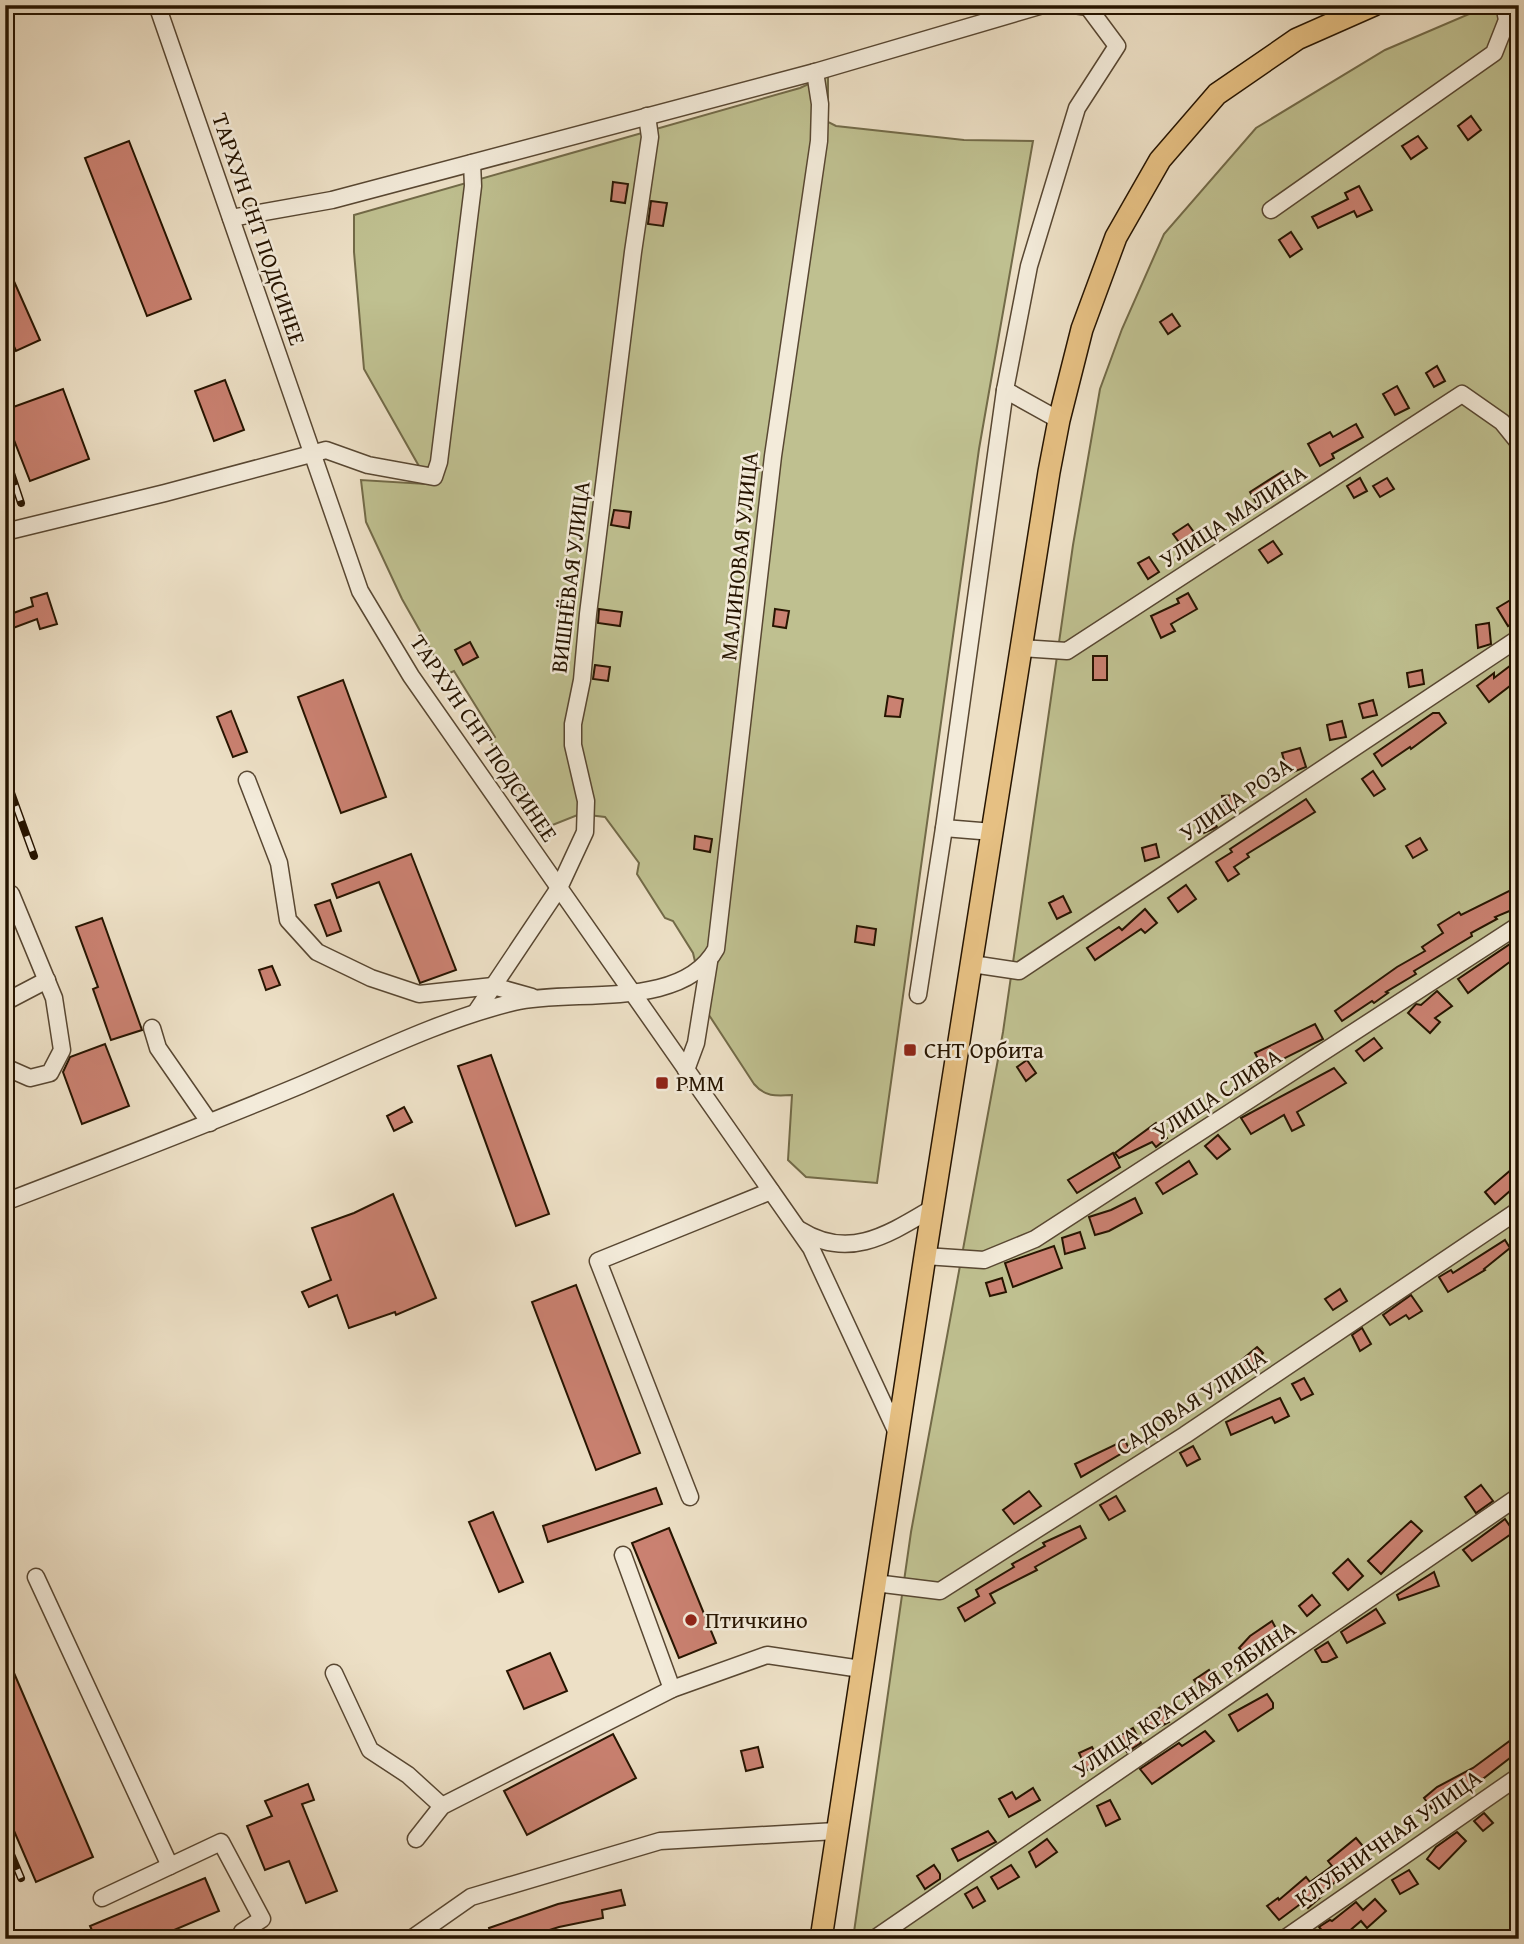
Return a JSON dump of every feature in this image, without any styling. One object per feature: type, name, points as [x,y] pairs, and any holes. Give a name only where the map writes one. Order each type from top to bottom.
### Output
[{"type":"main road","points":[[821,1939],[1021,648],[1059,420],[1082,328],[1116,237],[1160,160],[1217,94],[1297,39],[1374,5]]},
{"type":"street","name":"ТАРХУН СНТ ПОДСИНЕЕ","points":[[156,5],[360,591],[411,676],[811,1248],[898,1435]]},
{"type":"street","points":[[918,995],[1005,390],[1029,266],[1077,108],[1117,46],[1088,7],[1074,5]]},
{"type":"street","points":[[1271,210],[1494,53],[1507,20],[1504,5]]},
{"type":"street","points":[[231,218],[332,200],[815,72],[1039,6]]},
{"type":"street","name":"МАЛИНОВАЯ УЛИЦА","points":[[686,1070],[696,1043],[709,962],[716,949],[773,456],[819,141],[820,104],[815,72]]},
{"type":"street","name":"ВИШНЁВАЯ УЛИЦА","points":[[476,1012],[559,888],[585,832],[586,801],[573,746],[573,723],[582,680],[587,614],[650,137],[647,116]]},
{"type":"street","points":[[5,531],[326,450],[368,465],[434,477],[439,462],[473,186],[472,163]]},
{"type":"street","points":[[1005,390],[1059,420]]},
{"type":"street","name":"УЛИЦА МАЛИНА","points":[[1021,648],[1068,652],[1462,394],[1502,422],[1519,443]]},
{"type":"street","name":"УЛИЦА РОЗА","points":[[972,964],[1019,971],[1519,638]]},
{"type":"street","points":[[247,780],[278,863],[288,920],[317,952],[372,978],[419,994],[493,986],[534,998]]},
{"type":"street","points":[[944,828],[993,832]]},
{"type":"street","points":[[5,1067],[30,1078],[50,1073],[62,1050],[54,998],[11,894]]},
{"type":"street","name":"УЛИЦА СЛИВА","points":[[925,1256],[984,1259],[1035,1239],[1519,925]]},
{"type":"street","points":[[5,1202],[210,1123],[476,1012],[534,998],[632,993],[671,985],[697,973],[709,962]]},
{"type":"street","points":[[5,1002],[47,981]]},
{"type":"street","points":[[152,1028],[158,1048],[210,1123]]},
{"type":"street","points":[[690,1497],[598,1261],[771,1191]]},
{"type":"street","points":[[797,1227],[815,1240],[839,1245],[864,1243],[897,1229],[933,1208]]},
{"type":"street","name":"САДОВАЯ УЛИЦА","points":[[875,1583],[940,1591],[1185,1435],[1519,1210]]},
{"type":"street","name":"УЛИЦА КРАСНАЯ РЯБИНА","points":[[874,1939],[1519,1496]]},
{"type":"street","points":[[623,1555],[672,1689]]},
{"type":"street","points":[[36,1577],[170,1866]]},
{"type":"street","points":[[416,1839],[442,1806],[672,1689],[767,1655],[861,1669]]},
{"type":"street","points":[[334,1673],[370,1750],[408,1775],[442,1806]]},
{"type":"street","name":"КЛУБНИЧНАЯ УЛИЦА","points":[[1284,1939],[1519,1776]]},
{"type":"street","points":[[411,1939],[471,1897],[660,1841],[836,1831]]},
{"type":"street","points":[[102,1898],[221,1842],[262,1919],[242,1932],[245,1939]]},
{"type":"green space","points":[[1490,5],[1519,5],[1519,1939],[853,1939],[911,1532],[1003,1032],[1073,545],[1100,389],[1122,329],[1164,234],[1256,128],[1385,50]]},
{"type":"green space","points":[[828,75],[828,122],[836,126],[964,140],[1033,141],[979,449],[877,1183],[806,1177],[788,1160],[792,1095],[767,1093],[754,1084],[707,1012],[693,953],[673,921],[665,918],[637,874],[639,863],[605,817],[580,814],[545,828],[490,741],[495,737],[454,671],[445,675],[402,599],[366,522],[361,480],[425,484],[420,468],[364,369],[354,252],[354,215],[800,88]]},
{"type":"building","points":[[1471,116],[1481,130],[1468,140],[1458,126]]},
{"type":"building","points":[[1418,136],[1427,148],[1411,159],[1402,146]]},
{"type":"building","points":[[129,141],[191,299],[147,316],[85,158]]},
{"type":"building","points":[[613,182],[628,184],[625,203],[611,201]]},
{"type":"building","points":[[1359,186],[1372,210],[1357,217],[1354,211],[1318,228],[1312,217],[1348,199],[1345,193]]},
{"type":"building","points":[[651,201],[667,203],[663,226],[648,224]]},
{"type":"building","points":[[1291,232],[1302,249],[1290,257],[1279,240]]},
{"type":"building","points":[[5,261],[40,340],[16,351],[5,326]]},
{"type":"building","points":[[1172,314],[1180,326],[1168,334],[1160,322]]},
{"type":"building","points":[[1437,366],[1445,381],[1434,387],[1426,373]]},
{"type":"building","points":[[225,380],[244,430],[214,441],[195,391]]},
{"type":"building","points":[[1397,386],[1409,408],[1395,415],[1383,394]]},
{"type":"building","points":[[63,389],[89,459],[30,481],[5,417],[5,410]]},
{"type":"building","points":[[1356,424],[1363,437],[1332,454],[1334,458],[1320,466],[1308,444],[1330,432],[1333,437]]},
{"type":"building","points":[[1283,471],[1290,481],[1256,502],[1250,492]]},
{"type":"building","points":[[1360,478],[1367,491],[1354,498],[1347,486]]},
{"type":"building","points":[[1387,478],[1394,489],[1380,497],[1373,486]]},
{"type":"building","points":[[614,510],[631,512],[629,528],[611,525]]},
{"type":"building","points":[[1188,524],[1201,542],[1186,552],[1173,534]]},
{"type":"building","points":[[1273,541],[1282,554],[1268,563],[1259,550]]},
{"type":"building","points":[[1149,557],[1159,572],[1148,579],[1138,563]]},
{"type":"building","points":[[47,593],[57,624],[40,629],[37,619],[5,631],[5,616],[33,606],[31,598]]},
{"type":"building","points":[[1188,593],[1197,609],[1171,624],[1175,631],[1161,638],[1151,616],[1179,603],[1177,599]]},
{"type":"building","points":[[1519,595],[1519,619],[1508,626],[1497,608]]},
{"type":"building","points":[[599,609],[622,612],[620,626],[598,623]]},
{"type":"building","points":[[775,609],[789,611],[786,628],[773,626]]},
{"type":"building","points":[[1489,623],[1491,644],[1478,648],[1476,625]]},
{"type":"building","points":[[470,642],[478,657],[463,665],[455,650]]},
{"type":"building","points":[[1093,656],[1107,656],[1107,680],[1093,680]]},
{"type":"building","points":[[1519,659],[1519,679],[1489,702],[1477,686],[1494,673],[1494,678]]},
{"type":"building","points":[[595,665],[610,667],[608,681],[593,679]]},
{"type":"building","points":[[1422,670],[1424,684],[1409,687],[1407,673]]},
{"type":"building","points":[[343,680],[386,797],[341,813],[298,697]]},
{"type":"building","points":[[888,696],[903,699],[900,717],[885,716]]},
{"type":"building","points":[[1373,700],[1377,715],[1363,718],[1359,704]]},
{"type":"building","points":[[231,711],[247,752],[233,757],[217,717]]},
{"type":"building","points":[[1433,713],[1439,713],[1446,723],[1382,766],[1374,754]]},
{"type":"building","points":[[1342,721],[1346,737],[1330,740],[1327,725]]},
{"type":"building","points":[[1300,748],[1306,767],[1288,774],[1282,753]]},
{"type":"building","points":[[1373,771],[1385,789],[1374,796],[1362,779]]},
{"type":"building","points":[[1235,795],[1237,811],[1224,812],[1222,796]]},
{"type":"building","points":[[1306,799],[1315,812],[1247,854],[1249,857],[1234,867],[1239,874],[1228,881],[1216,862],[1232,852],[1230,849]]},
{"type":"building","points":[[1208,811],[1217,827],[1204,833],[1196,817]]},
{"type":"building","points":[[695,836],[712,839],[710,852],[694,849]]},
{"type":"building","points":[[1420,838],[1427,850],[1413,858],[1406,846]]},
{"type":"building","points":[[1156,844],[1159,857],[1145,861],[1142,848]]},
{"type":"building","points":[[411,854],[456,970],[420,983],[379,882],[337,898],[332,884]]},
{"type":"building","points":[[1186,885],[1196,899],[1178,912],[1168,898]]},
{"type":"building","points":[[1519,886],[1519,907],[1495,917],[1497,919],[1471,933],[1472,936],[1414,971],[1416,974],[1386,992],[1388,993],[1374,1003],[1372,1001],[1342,1021],[1335,1011],[1397,967],[1425,951],[1422,947],[1443,933],[1438,925],[1459,912],[1461,915]]},
{"type":"building","points":[[1063,896],[1071,912],[1057,919],[1049,903]]},
{"type":"building","points":[[330,900],[341,931],[327,936],[315,905]]},
{"type":"building","points":[[1145,909],[1157,923],[1145,933],[1141,929],[1095,960],[1087,948],[1119,927],[1122,930]]},
{"type":"building","points":[[102,918],[142,1030],[111,1040],[93,989],[98,987],[76,927]]},
{"type":"building","points":[[857,926],[876,929],[874,945],[855,942]]},
{"type":"building","points":[[1519,938],[1519,955],[1468,993],[1458,979]]},
{"type":"building","points":[[272,966],[280,985],[266,990],[259,970]]},
{"type":"building","points":[[1437,991],[1452,1006],[1435,1018],[1440,1022],[1430,1033],[1408,1013],[1416,1004],[1421,1005]]},
{"type":"building","points":[[1315,1024],[1323,1039],[1263,1069],[1255,1053]]},
{"type":"building","points":[[1374,1038],[1382,1048],[1364,1061],[1356,1051]]},
{"type":"building","points":[[105,1044],[129,1106],[82,1124],[63,1072],[70,1057]]},
{"type":"building","points":[[491,1055],[549,1214],[516,1226],[458,1066]]},
{"type":"building","points":[[1027,1060],[1036,1073],[1026,1081],[1017,1067]]},
{"type":"building","points":[[1334,1068],[1346,1083],[1297,1112],[1304,1125],[1292,1131],[1284,1115],[1251,1134],[1241,1118]]},
{"type":"building","points":[[404,1107],[412,1122],[394,1131],[387,1116]]},
{"type":"building","points":[[1156,1123],[1167,1138],[1156,1147],[1152,1142],[1119,1158],[1115,1153]]},
{"type":"building","points":[[1218,1135],[1230,1149],[1217,1159],[1205,1146]]},
{"type":"building","points":[[1113,1153],[1120,1167],[1077,1193],[1068,1180]]},
{"type":"building","points":[[1189,1161],[1197,1174],[1163,1194],[1156,1183]]},
{"type":"building","points":[[1519,1163],[1519,1183],[1495,1204],[1485,1192]]},
{"type":"building","points":[[393,1194],[436,1298],[396,1315],[395,1312],[349,1328],[337,1295],[309,1307],[302,1292],[331,1280],[312,1228],[354,1213]]},
{"type":"building","points":[[1135,1198],[1142,1213],[1109,1231],[1095,1235],[1089,1217]]},
{"type":"building","points":[[1080,1232],[1085,1248],[1065,1254],[1062,1238]]},
{"type":"building","points":[[1505,1240],[1510,1248],[1485,1270],[1448,1292],[1439,1277],[1451,1270],[1453,1273]]},
{"type":"building","points":[[1054,1246],[1062,1268],[1013,1287],[1005,1263]]},
{"type":"building","points":[[1002,1278],[1006,1292],[990,1296],[986,1283]]},
{"type":"building","points":[[576,1285],[640,1453],[596,1470],[532,1302]]},
{"type":"building","points":[[1340,1289],[1347,1301],[1333,1310],[1325,1299]]},
{"type":"building","points":[[1411,1295],[1422,1311],[1409,1319],[1406,1315],[1390,1325],[1383,1315]]},
{"type":"building","points":[[1362,1328],[1371,1344],[1360,1351],[1352,1335]]},
{"type":"building","points":[[1257,1347],[1263,1353],[1232,1387],[1221,1377]]},
{"type":"building","points":[[1304,1378],[1313,1394],[1301,1400],[1292,1384]]},
{"type":"building","points":[[1280,1398],[1289,1416],[1275,1423],[1272,1417],[1231,1435],[1226,1422]]},
{"type":"building","points":[[1125,1440],[1129,1449],[1081,1477],[1075,1464]]},
{"type":"building","points":[[1193,1446],[1200,1459],[1187,1466],[1180,1453]]},
{"type":"building","points":[[1481,1485],[1493,1501],[1476,1513],[1465,1497]]},
{"type":"building","points":[[656,1488],[662,1504],[548,1542],[543,1526]]},
{"type":"building","points":[[1029,1491],[1041,1506],[1014,1524],[1003,1510]]},
{"type":"building","points":[[1116,1496],[1125,1511],[1109,1520],[1100,1505]]},
{"type":"building","points":[[493,1512],[523,1582],[499,1592],[469,1522]]},
{"type":"building","points":[[1505,1519],[1514,1532],[1472,1561],[1463,1550]]},
{"type":"building","points":[[1411,1521],[1422,1531],[1381,1574],[1368,1561]]},
{"type":"building","points":[[1080,1526],[1086,1538],[1035,1567],[1037,1570],[990,1594],[995,1603],[965,1621],[958,1608],[979,1596],[976,1590],[1014,1567],[1012,1564],[1045,1546],[1043,1543]]},
{"type":"building","points":[[669,1528],[716,1643],[679,1658],[632,1543]]},
{"type":"building","points":[[1348,1559],[1363,1576],[1348,1590],[1333,1573]]},
{"type":"building","points":[[1434,1572],[1439,1586],[1399,1600],[1397,1595]]},
{"type":"building","points":[[1312,1595],[1320,1605],[1307,1616],[1299,1606]]},
{"type":"building","points":[[1376,1609],[1385,1623],[1347,1643],[1341,1632]]},
{"type":"building","points":[[1272,1621],[1278,1632],[1252,1660],[1239,1648],[1250,1636]]},
{"type":"building","points":[[1328,1642],[1337,1657],[1322,1662],[1315,1650]]},
{"type":"building","points":[[5,1652],[93,1857],[36,1882],[5,1810]]},
{"type":"building","points":[[550,1653],[567,1691],[524,1709],[507,1671]]},
{"type":"building","points":[[1209,1670],[1217,1682],[1202,1691],[1194,1680]]},
{"type":"building","points":[[1267,1694],[1273,1708],[1238,1731],[1229,1715]]},
{"type":"building","points":[[1161,1707],[1169,1722],[1152,1731],[1144,1717]]},
{"type":"building","points":[[1133,1728],[1141,1743],[1127,1752],[1118,1737]]},
{"type":"building","points":[[1205,1731],[1214,1741],[1152,1784],[1140,1769],[1179,1743],[1182,1746]]},
{"type":"building","points":[[613,1734],[636,1778],[527,1835],[504,1791]]},
{"type":"building","points":[[1519,1734],[1519,1751],[1475,1785],[1462,1792],[1460,1788],[1433,1810],[1424,1798],[1437,1787],[1473,1768]]},
{"type":"building","points":[[758,1747],[763,1767],[746,1771],[741,1751]]},
{"type":"building","points":[[1092,1747],[1100,1763],[1087,1770],[1079,1753]]},
{"type":"building","points":[[308,1784],[314,1800],[302,1804],[337,1891],[306,1903],[289,1861],[265,1870],[247,1826],[272,1816],[265,1801]]},
{"type":"building","points":[[1033,1788],[1040,1800],[1009,1817],[999,1799],[1012,1792],[1016,1799]]},
{"type":"building","points":[[1110,1800],[1120,1819],[1106,1826],[1097,1806]]},
{"type":"building","points":[[1484,1813],[1493,1823],[1483,1831],[1474,1821]]},
{"type":"building","points":[[988,1831],[996,1842],[958,1861],[952,1849]]},
{"type":"building","points":[[1457,1832],[1466,1841],[1439,1869],[1427,1859],[1436,1847]]},
{"type":"building","points":[[1356,1838],[1368,1852],[1341,1874],[1343,1876],[1320,1894],[1322,1896],[1308,1908],[1303,1902],[1279,1920],[1267,1906],[1278,1898],[1279,1900],[1306,1877],[1310,1882],[1332,1866],[1328,1861]]},
{"type":"building","points":[[1047,1839],[1057,1852],[1036,1867],[1029,1852]]},
{"type":"building","points":[[934,1865],[940,1879],[925,1889],[917,1876]]},
{"type":"building","points":[[1011,1865],[1019,1877],[998,1889],[991,1877]]},
{"type":"building","points":[[1409,1870],[1418,1884],[1400,1894],[1392,1880]]},
{"type":"building","points":[[205,1878],[219,1911],[153,1939],[96,1939],[90,1926]]},
{"type":"building","points":[[977,1887],[985,1901],[973,1908],[965,1894]]},
{"type":"building","points":[[621,1890],[625,1905],[602,1910],[603,1918],[559,1927],[521,1939],[492,1939],[489,1928],[558,1904]]},
{"type":"building","points":[[1375,1899],[1386,1911],[1367,1928],[1361,1921],[1340,1939],[1329,1939],[1319,1927],[1332,1921],[1356,1902],[1363,1910]]},
{"type":"railway","points":[[5,455],[21,503]]},
{"type":"railway","points":[[5,776],[34,856]]},
{"type":"railway","points":[[5,1840],[21,1878]]},
{"type":"place","name":"СНТ Орбита","points":[[910,1050]]},
{"type":"place","name":"РММ","points":[[662,1083]]},
{"type":"place","name":"Птичкино","points":[[691,1620]]}]
